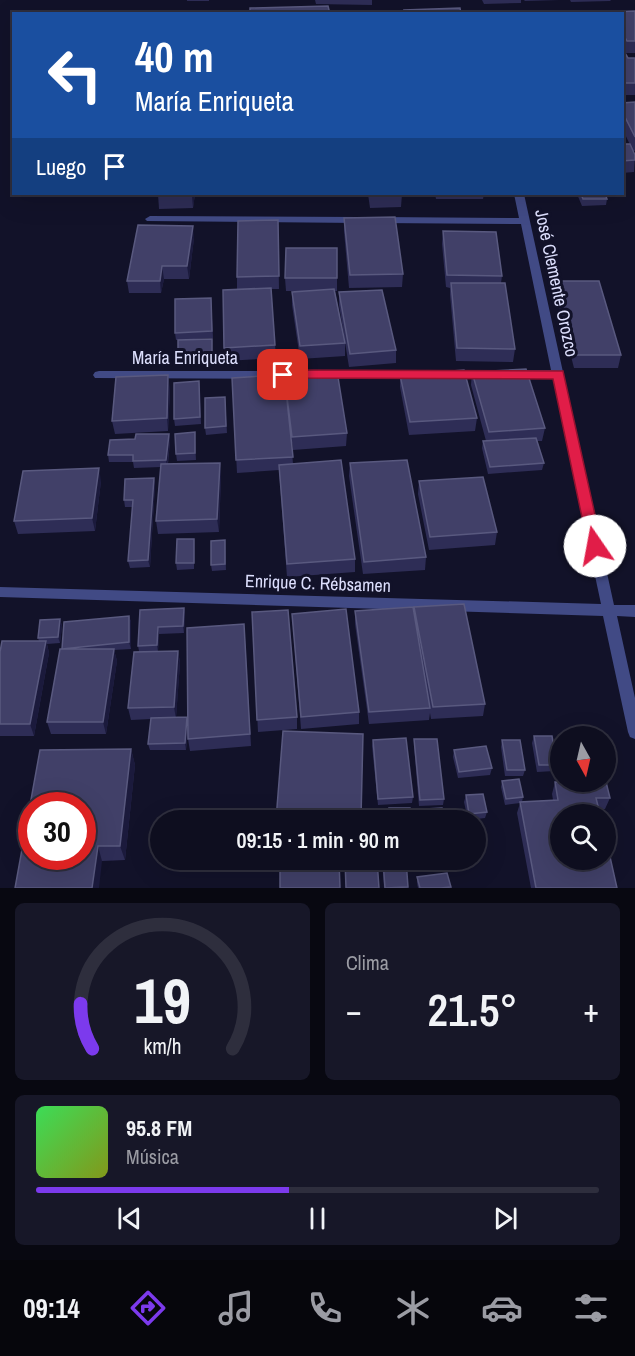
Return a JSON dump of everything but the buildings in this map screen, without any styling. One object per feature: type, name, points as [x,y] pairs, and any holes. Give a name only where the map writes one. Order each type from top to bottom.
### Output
[{"type":"street","name":"José Clemente Orozco","points":[[519,195],[635,732]]},
{"type":"street","points":[[150,219],[525,221]]},
{"type":"street","name":"María Enriqueta","points":[[99,375],[429,374]]},
{"type":"street","points":[[499,374],[558,374]]},
{"type":"street","name":"Enrique C. Rébsamen","points":[[0,592],[635,611]]},
{"type":"route","points":[[283,375],[558,374],[595,546]]}]
